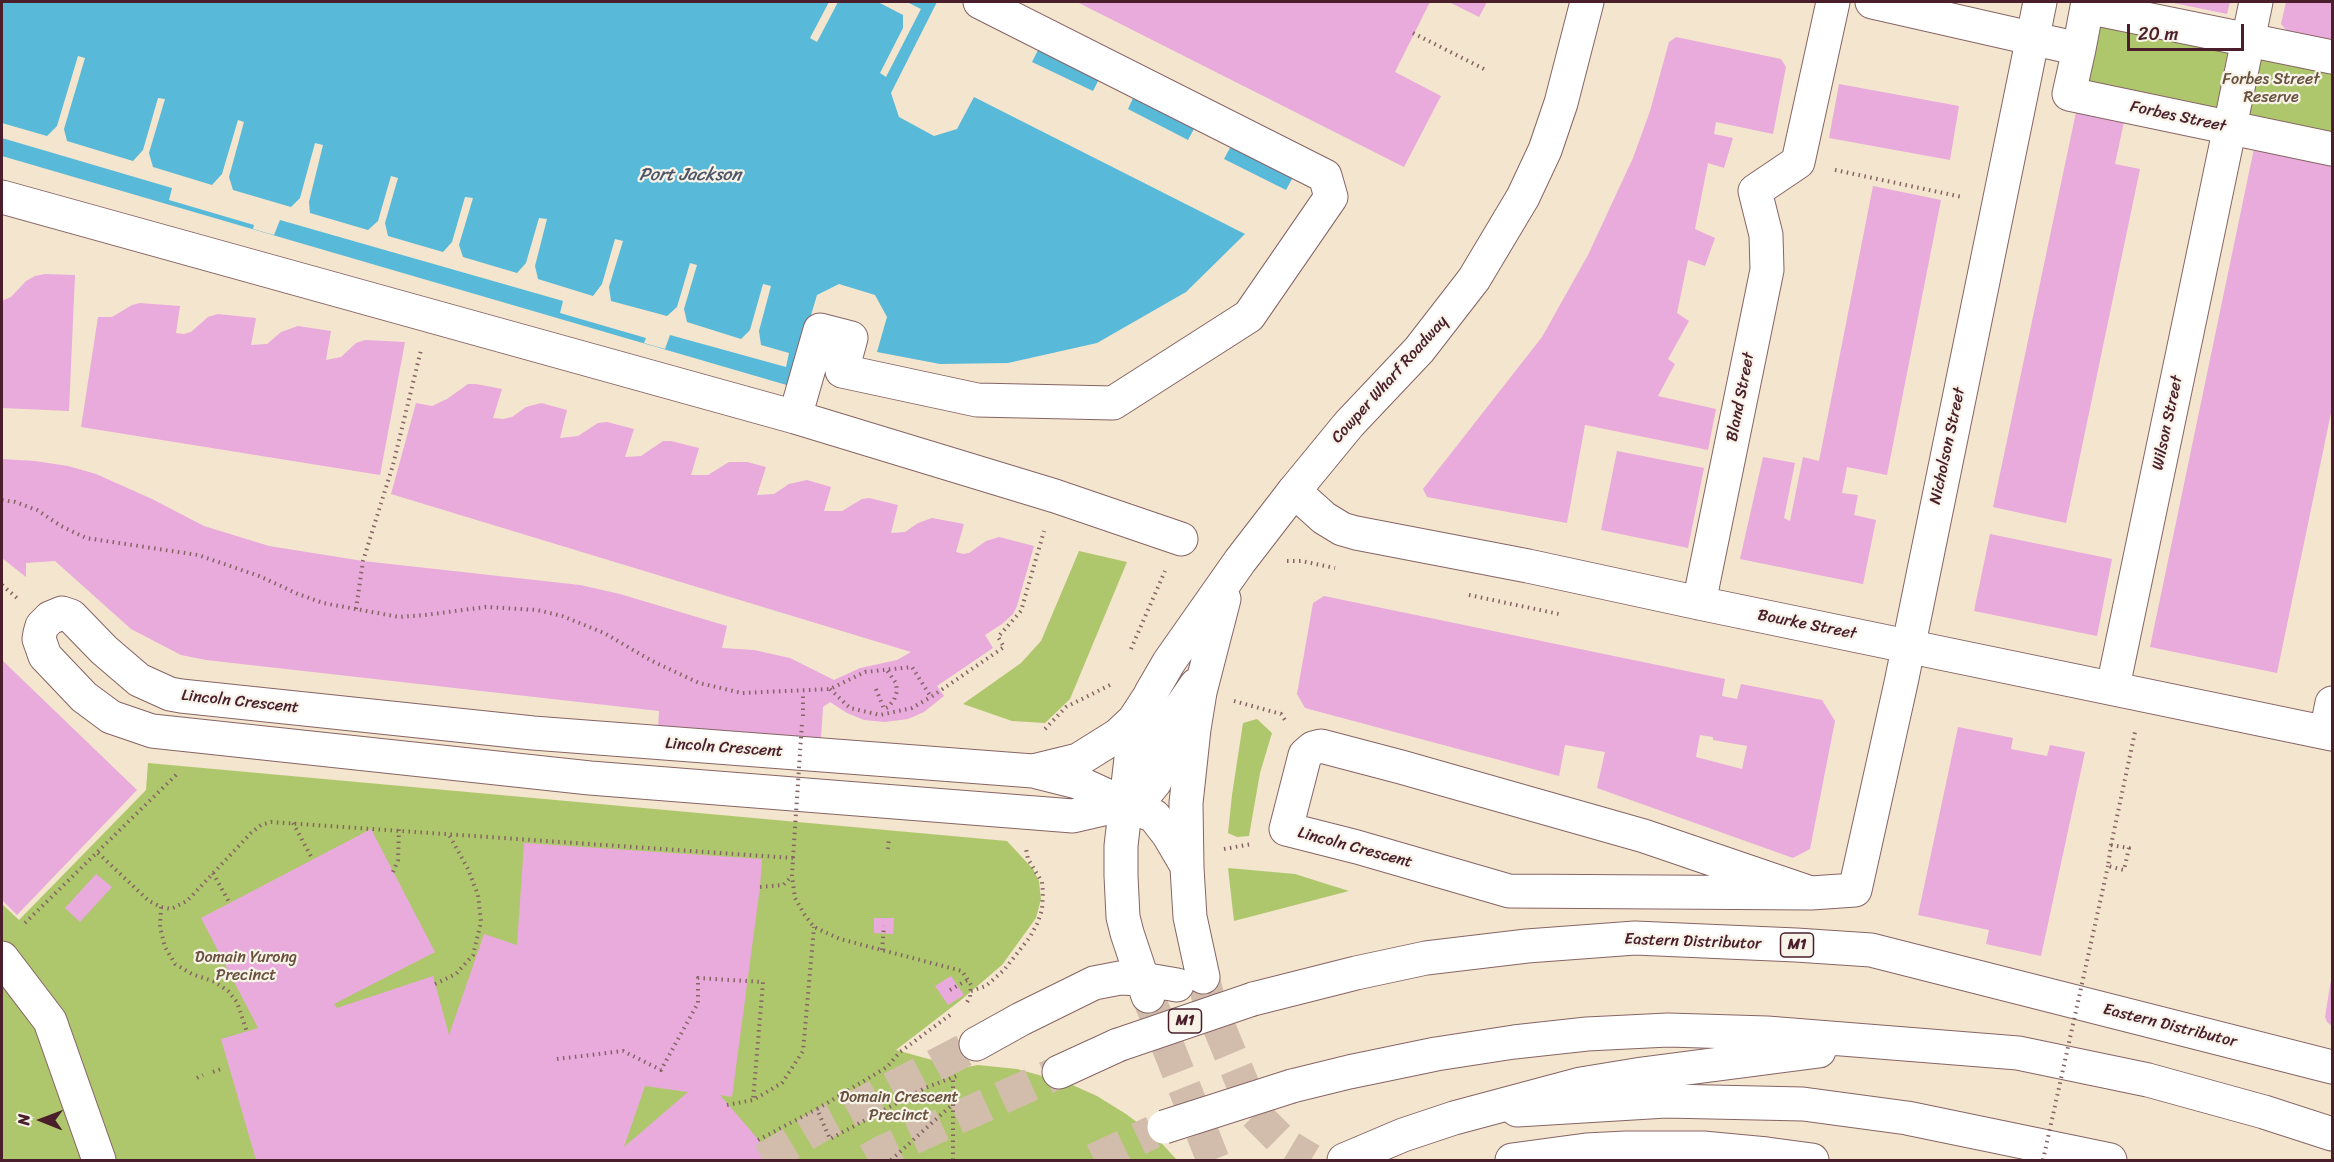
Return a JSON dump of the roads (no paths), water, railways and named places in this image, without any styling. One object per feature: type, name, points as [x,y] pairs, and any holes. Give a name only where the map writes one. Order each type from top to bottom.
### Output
[{"type":"main road","points":[[795,417],[820,330],[851,338],[842,371],[977,400],[1113,403],[1249,316],[1331,197],[1325,176],[980,2]]},
{"type":"main road","name":"Cowper Wharf Roadway","points":[[1167,984],[1127,933],[1122,908],[1121,846],[1125,804],[1136,734],[1151,693],[1169,662],[1294,491],[1349,424],[1419,350],[1474,279],[1523,197],[1545,150],[1561,103],[1587,2]]},
{"type":"main road","name":"Bland Street","points":[[1699,603],[1767,270],[1768,242],[1755,192],[1798,162],[1833,2]]},
{"type":"main road","points":[[1872,2],[2079,49]]},
{"type":"main road","name":"Nicholson Street","points":[[1855,890],[2040,2]]},
{"type":"main road","name":"Forbes Street","points":[[2332,57],[2252,18],[2087,8],[2069,94],[2226,144],[2332,149]]},
{"type":"main road","name":"Wilson Street","points":[[2113,687],[2252,18]]},
{"type":"main road","points":[[2,197],[795,417],[1055,496],[1181,539]]},
{"type":"main road","name":"Bourke Street","points":[[1294,491],[1324,518],[1342,529],[1356,533],[1528,566],[2113,687],[2330,723]]},
{"type":"main road","name":"Cowper Wharf Roadway","points":[[1167,984],[1190,917],[1186,813],[1188,771],[1204,670],[1230,577]]},
{"type":"main road","name":"Lincoln Crescent","points":[[1151,693],[1134,720],[1118,735],[1078,760],[1033,771],[593,738],[200,699],[164,692],[144,683],[126,670],[71,616],[56,615],[48,619],[42,626],[39,639],[45,656],[84,697],[111,717],[152,731],[590,778],[1073,816],[1125,804],[1146,793],[1155,782],[1160,768],[1170,723],[1204,670]]},
{"type":"main road","points":[[152,731],[164,692]]},
{"type":"main road","points":[[590,778],[593,738]]},
{"type":"main road","name":"Lincoln Crescent","points":[[1811,893],[1654,839],[1321,746],[1307,753],[1286,829],[1509,891],[1811,893],[1855,890]]},
{"type":"main road","points":[[1033,771],[1077,782],[1154,816],[1168,834],[1187,868]]},
{"type":"main road","name":"Eastern Distributor","points":[[1059,1071],[1118,1045],[1253,999],[1356,973],[1426,958],[1527,946],[1635,938],[1871,950],[2332,1067]]},
{"type":"main road","points":[[2,958],[50,1021],[99,1161]]},
{"type":"main road","points":[[976,1044],[1094,983],[1119,978],[1167,984]]},
{"type":"main road","points":[[1159,1130],[1292,1086],[1436,1054],[1587,1034],[1668,1030],[1756,1032],[2018,1053],[2148,1080],[2264,1112],[2332,1134]]},
{"type":"main road","points":[[1344,1161],[1387,1142],[1454,1118],[1516,1100],[1591,1083],[1641,1074],[1892,1042]]},
{"type":"main road","points":[[1454,1118],[1529,1108],[1654,1102],[1731,1101],[1803,1104],[1907,1118],[2110,1161]]},
{"type":"main road","points":[[1512,1161],[1586,1150],[1703,1148],[1812,1161]]},
{"type":"water","name":"Port Jackson","points":[[2,2],[937,2],[891,93],[899,117],[934,136],[957,129],[974,97],[1245,234],[1186,292],[1097,343],[1008,363],[940,364],[877,352],[887,317],[875,295],[839,284],[817,295],[790,386],[2,156]]},
{"type":"water","points":[[1038,50],[1099,79],[1093,91],[1032,62]]},
{"type":"water","points":[[1134,96],[1195,127],[1188,140],[1128,109]]},
{"type":"water","points":[[1231,146],[1293,177],[1286,190],[1224,159]]},
{"type":"tunnel","points":[[1203,977],[1210,1005],[1255,1114],[1286,1145],[1311,1160]]},
{"type":"tunnel","points":[[1148,996],[1213,1160]]},
{"type":"tunnel","points":[[763,1160],[825,1123],[976,1044]]},
{"type":"tunnel","points":[[868,1160],[1059,1072]]},
{"type":"tunnel","points":[[1094,1160],[1153,1132]]},
{"type":"park label","name":"Forbes Street Reserve","points":[[2271,89]]},
{"type":"park label","name":"Domain Yurong Precinct","points":[[246,967]]},
{"type":"park label","name":"Domain Crescent Precinct","points":[[899,1107]]}]
